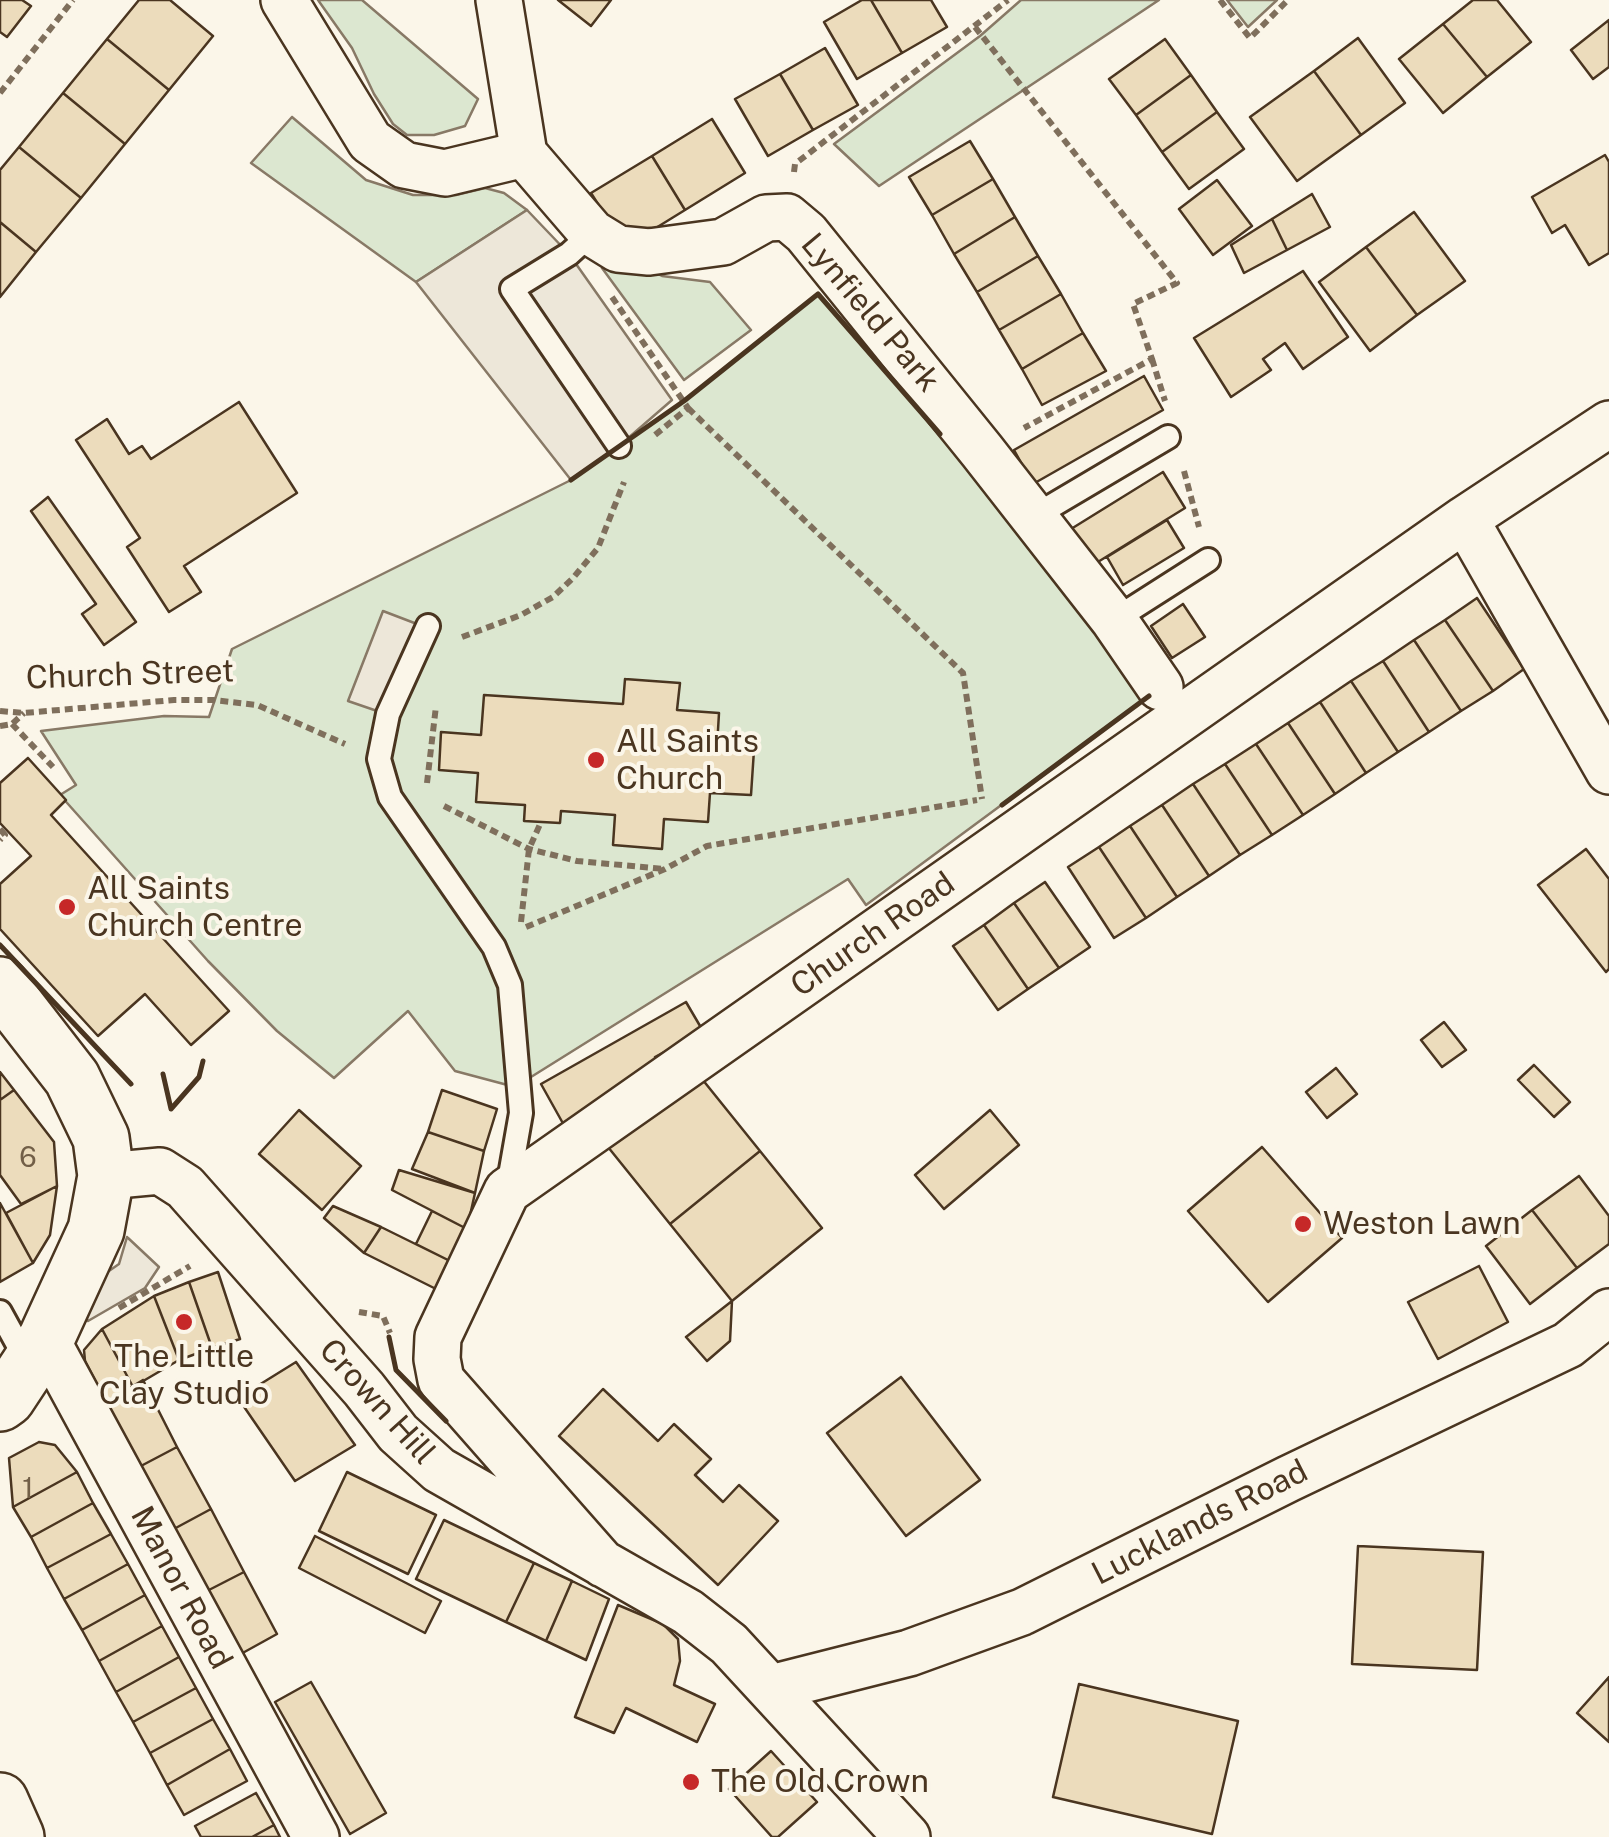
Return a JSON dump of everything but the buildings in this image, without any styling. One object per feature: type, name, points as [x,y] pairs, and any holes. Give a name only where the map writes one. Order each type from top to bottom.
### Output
[{"type":"street","points":[[284,0],[370,140],[404,165],[445,173],[524,154],[499,0]]},
{"type":"street","name":"Lynfield Park","points":[[524,154],[585,240],[618,249],[649,252],[723,242],[766,218],[788,218],[806,234],[982,450],[1114,620],[1160,687]]},
{"type":"street","name":"Church Road","points":[[604,1564],[441,1380],[438,1337],[507,1191],[1465,519],[1609,424]]},
{"type":"street","points":[[1465,519],[1609,770]]},
{"type":"street","points":[[0,985],[72,1078],[101,1138],[106,1176],[96,1230],[17,1384]]},
{"type":"street","name":"Crown Hill","points":[[106,1176],[160,1171],[186,1186],[398,1433],[438,1470],[688,1612],[729,1644],[907,1837]]},
{"type":"street","name":"Lucklands Road","points":[[771,1688],[909,1653],[1022,1612],[1568,1344],[1609,1312]]},
{"type":"street","name":"Manor Road","points":[[17,1384],[316,1837]]},
{"type":"street","points":[[0,1801],[16,1837]]},
{"type":"lane","points":[[585,240],[512,289],[631,445]]},
{"type":"lane","points":[[1033,517],[1168,437]]},
{"type":"lane","points":[[1114,620],[1208,560]]},
{"type":"lane","points":[[428,626],[388,714],[379,759],[390,797],[494,946],[510,986],[520,1113],[507,1191]]},
{"type":"lane","points":[[0,1312],[17,1384]]},
{"type":"path","points":[[0,94],[73,0]]},
{"type":"path","points":[[788,218],[795,164],[1008,0]]},
{"type":"path","points":[[1220,0],[1250,38],[1288,0]]},
{"type":"path","points":[[975,27],[1177,283],[1133,304],[1152,359],[982,450]]},
{"type":"path","points":[[585,240],[688,408],[963,673],[982,799],[1015,836]]},
{"type":"path","points":[[631,445],[688,408]]},
{"type":"path","points":[[411,662],[446,642],[521,616],[553,597],[598,548],[626,475]]},
{"type":"path","points":[[423,790],[426,793],[435,708],[441,696]]},
{"type":"path","name":"Church Street","points":[[0,711],[174,700],[257,705],[379,759]]},
{"type":"path","points":[[0,726],[12,724],[24,712]]},
{"type":"path","points":[[12,724],[53,768]]},
{"type":"path","points":[[418,747],[440,749]]},
{"type":"path","points":[[541,822],[529,848],[520,930],[665,869],[706,846],[982,799]]},
{"type":"path","points":[[438,802],[451,812],[529,848],[576,861],[665,869]]},
{"type":"path","points":[[0,828],[5,835],[0,840]]},
{"type":"path","points":[[358,1312],[382,1316],[390,1333]]},
{"type":"green space","points":[[318,0],[362,0],[478,99],[465,126],[434,135],[407,135],[393,124],[352,48]]},
{"type":"green space","points":[[1021,0],[1159,0],[879,186],[834,144],[980,36]]},
{"type":"green space","points":[[1227,0],[1277,0],[1248,27]]},
{"type":"green space","points":[[292,117],[366,180],[413,195],[456,195],[485,188],[504,193],[527,210],[416,282],[251,163]]},
{"type":"green space","points":[[621,255],[662,276],[710,282],[751,330],[684,380],[602,268]]},
{"type":"green space","points":[[818,294],[1016,522],[1153,693],[866,905],[848,879],[515,1087],[455,1071],[408,1011],[334,1078],[277,1031],[208,961],[60,795],[76,785],[41,731],[164,716],[209,717],[232,649],[571,480],[684,401]]},
{"type":"shaded area","points":[[527,210],[569,254],[672,400],[619,446],[571,480],[416,282]]},
{"type":"shaded area","points":[[383,611],[417,624],[383,713],[348,701]]},
{"type":"shaded area","points":[[127,1237],[159,1267],[145,1288],[88,1321],[73,1296],[119,1264]]},
{"type":"wall","points":[[571,480],[684,401],[818,294],[940,434]]},
{"type":"wall","points":[[1002,805],[1149,696]]},
{"type":"wall","points":[[0,945],[131,1084]]},
{"type":"wall","points":[[163,1074],[171,1109],[199,1077],[203,1061]]},
{"type":"wall","points":[[389,1337],[396,1370],[446,1421]]},
{"type":"place","name":"All Saints Church","points":[[596,760]]},
{"type":"place","name":"All Saints Church Centre","points":[[67,907]]},
{"type":"place","name":"Weston Lawn","points":[[1303,1224]]},
{"type":"place","name":"The Little Clay Studio","points":[[184,1322]]},
{"type":"place","name":"The Old Crown","points":[[691,1782]]}]
